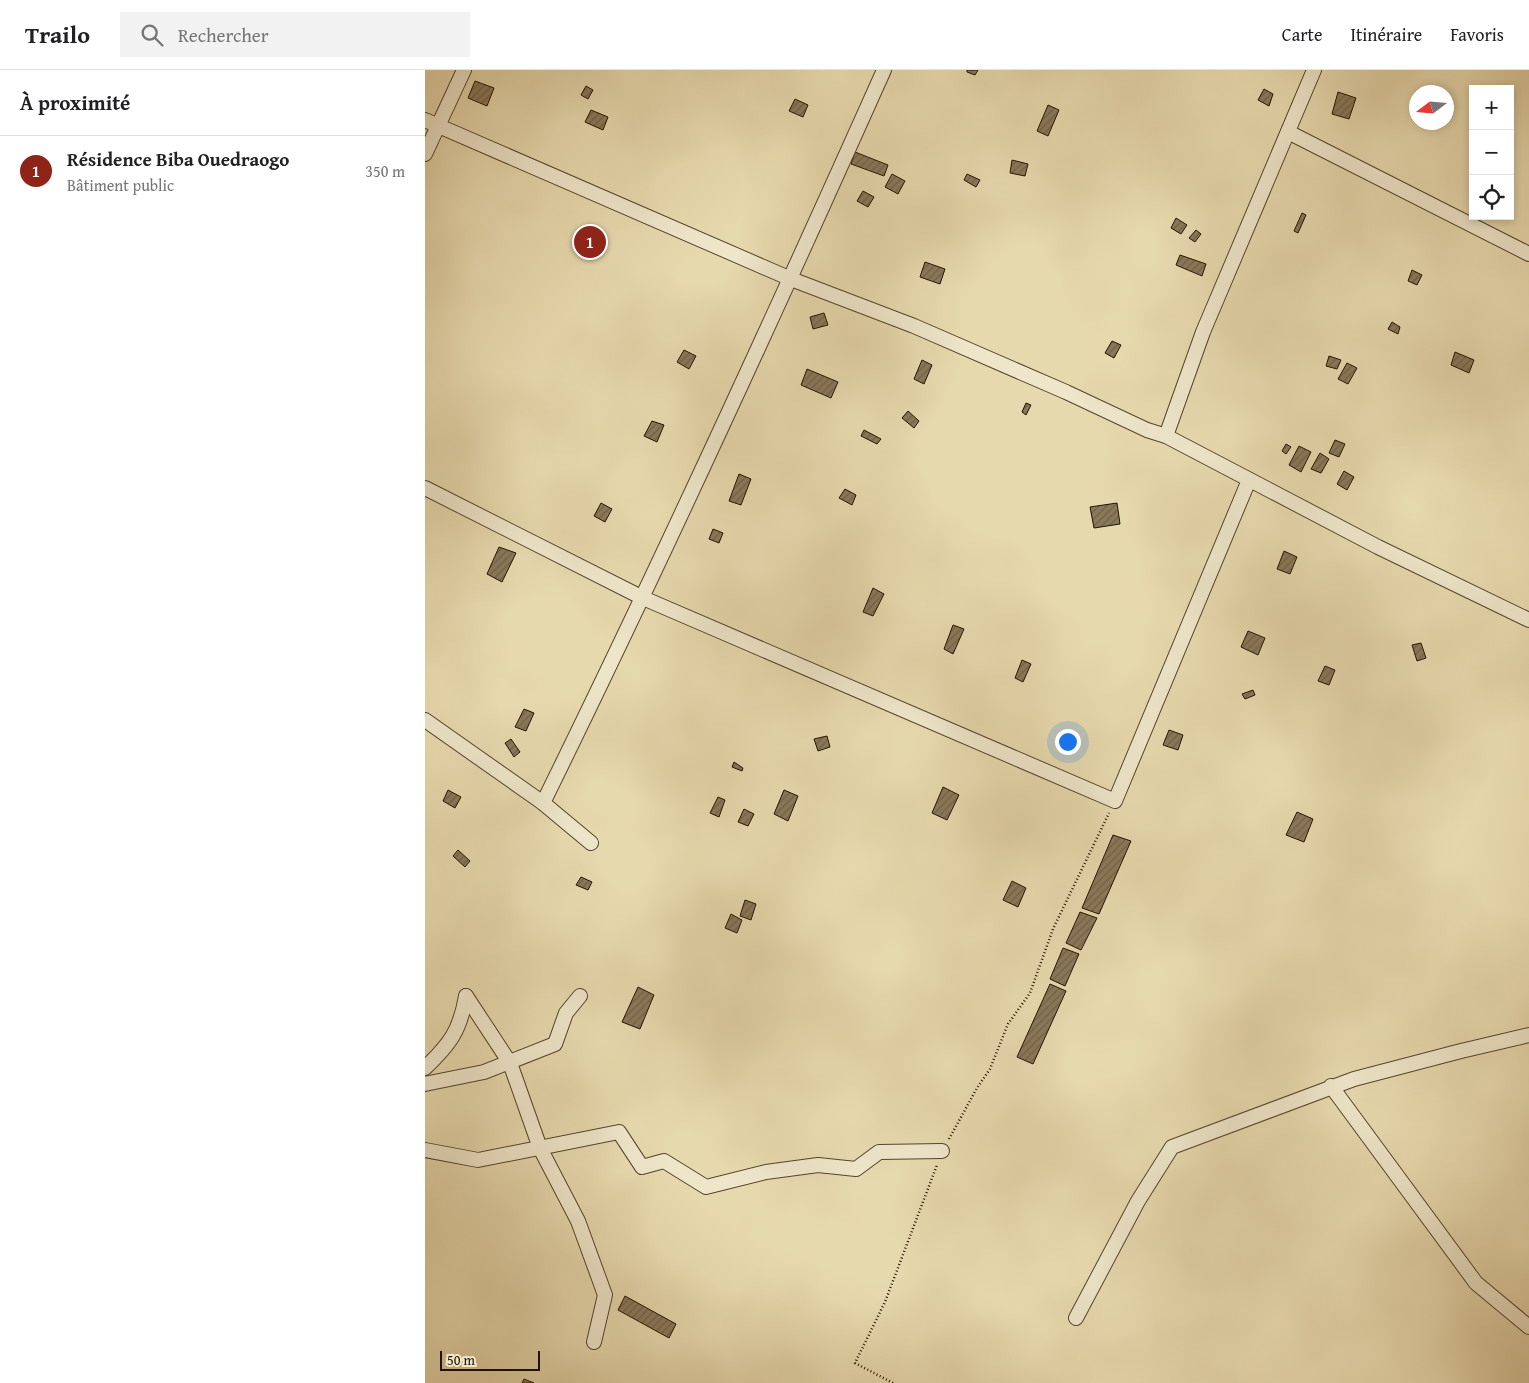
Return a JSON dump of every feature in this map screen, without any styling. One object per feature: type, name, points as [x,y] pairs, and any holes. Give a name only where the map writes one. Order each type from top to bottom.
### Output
[{"type":"street","points":[[425,154],[431,123],[464,70]]},
{"type":"street","points":[[543,803],[643,598],[791,279],[884,70]]},
{"type":"street","points":[[1166,436],[1203,332],[1314,70]]},
{"type":"street","points":[[431,123],[791,279],[914,326],[1066,392],[1147,430],[1166,436],[1378,547],[1529,620]]},
{"type":"street","points":[[1288,132],[1529,254]]},
{"type":"street","points":[[425,488],[643,598],[1115,801],[1249,480]]},
{"type":"street","points":[[425,720],[543,803],[591,843]]},
{"type":"street","points":[[425,1068],[441,1053],[454,1035],[462,1016],[465,996],[510,1063],[540,1148],[578,1221],[605,1295],[594,1342]]},
{"type":"street","points":[[425,1084],[484,1072],[555,1044],[566,1013],[580,996]]},
{"type":"street","points":[[1076,1318],[1138,1200],[1172,1147],[1331,1086],[1452,1053],[1529,1035]]},
{"type":"street","points":[[1331,1086],[1476,1283],[1529,1327]]},
{"type":"street","points":[[425,1150],[478,1160],[619,1132],[642,1167],[664,1161],[706,1187],[766,1172],[809,1166],[818,1165],[856,1169],[879,1152],[942,1151]]},
{"type":"path","points":[[893,1383],[855,1363],[885,1302],[942,1151],[977,1088],[990,1070],[1008,1024],[1030,993],[1053,929],[1115,801]]},
{"type":"building","points":[[967,70],[978,70],[975,75],[967,72]]},
{"type":"building","points":[[475,81],[494,88],[487,106],[468,98]]},
{"type":"building","points":[[586,86],[593,90],[588,99],[581,95]]},
{"type":"building","points":[[1264,89],[1273,94],[1269,106],[1258,100]]},
{"type":"building","points":[[1338,92],[1356,98],[1349,119],[1332,114]]},
{"type":"building","points":[[795,99],[808,105],[803,117],[789,111]]},
{"type":"building","points":[[1048,105],[1059,110],[1048,136],[1037,131]]},
{"type":"building","points":[[591,110],[608,117],[603,130],[585,122]]},
{"type":"building","points":[[855,152],[888,165],[884,176],[851,164]]},
{"type":"building","points":[[1012,160],[1028,164],[1025,176],[1010,173]]},
{"type":"building","points":[[892,174],[905,181],[898,194],[885,187]]},
{"type":"building","points":[[967,174],[980,180],[976,187],[964,180]]},
{"type":"building","points":[[863,191],[874,197],[868,207],[857,201]]},
{"type":"building","points":[[1302,213],[1306,215],[1298,233],[1294,231]]},
{"type":"building","points":[[1176,218],[1187,225],[1181,234],[1171,228]]},
{"type":"building","points":[[1196,230],[1201,234],[1195,242],[1189,238]]},
{"type":"building","points":[[1180,255],[1206,264],[1202,276],[1176,265]]},
{"type":"building","points":[[925,262],[945,269],[940,284],[920,277]]},
{"type":"building","points":[[1412,270],[1422,275],[1417,285],[1408,281]]},
{"type":"building","points":[[824,313],[828,325],[813,329],[810,317]]},
{"type":"building","points":[[1392,322],[1400,327],[1398,334],[1388,329]]},
{"type":"building","points":[[1112,341],[1121,345],[1114,358],[1105,353]]},
{"type":"building","points":[[684,350],[696,356],[689,369],[677,362]]},
{"type":"building","points":[[1455,352],[1474,360],[1469,373],[1451,365]]},
{"type":"building","points":[[1329,356],[1341,360],[1337,369],[1326,366]]},
{"type":"building","points":[[922,360],[932,365],[924,384],[914,379]]},
{"type":"building","points":[[1347,363],[1357,368],[1348,384],[1338,379]]},
{"type":"building","points":[[807,369],[838,382],[831,398],[801,385]]},
{"type":"building","points":[[1026,403],[1031,405],[1026,415],[1022,412]]},
{"type":"building","points":[[908,411],[919,421],[914,428],[902,418]]},
{"type":"building","points":[[652,421],[664,425],[657,442],[644,436]]},
{"type":"building","points":[[864,430],[881,439],[877,444],[861,436]]},
{"type":"building","points":[[1335,440],[1345,444],[1339,457],[1329,453]]},
{"type":"building","points":[[1286,444],[1291,447],[1286,454],[1282,451]]},
{"type":"building","points":[[1299,446],[1311,452],[1301,472],[1289,465]]},
{"type":"building","points":[[1320,453],[1329,459],[1321,473],[1311,469]]},
{"type":"building","points":[[1344,471],[1354,477],[1347,490],[1337,484]]},
{"type":"building","points":[[739,474],[751,479],[741,505],[729,501]]},
{"type":"building","points":[[845,489],[856,495],[852,505],[839,498]]},
{"type":"building","points":[[601,503],[612,509],[605,522],[594,516]]},
{"type":"building","points":[[1117,503],[1120,524],[1094,528],[1090,507]]},
{"type":"building","points":[[713,529],[723,533],[719,543],[709,539]]},
{"type":"building","points":[[499,547],[516,553],[502,582],[487,574]]},
{"type":"building","points":[[1284,551],[1297,557],[1290,574],[1277,569]]},
{"type":"building","points":[[873,588],[884,594],[873,616],[863,612]]},
{"type":"building","points":[[953,625],[964,629],[953,654],[944,649]]},
{"type":"building","points":[[1248,631],[1265,638],[1258,655],[1241,647]]},
{"type":"building","points":[[1421,643],[1426,658],[1417,661],[1412,645]]},
{"type":"building","points":[[1022,660],[1031,664],[1023,682],[1015,678]]},
{"type":"building","points":[[1325,666],[1335,670],[1329,685],[1318,681]]},
{"type":"building","points":[[1253,690],[1255,695],[1245,699],[1242,694]]},
{"type":"building","points":[[524,709],[534,713],[526,731],[515,727]]},
{"type":"building","points":[[1169,730],[1183,735],[1178,750],[1163,745]]},
{"type":"building","points":[[827,736],[830,747],[818,751],[814,739]]},
{"type":"building","points":[[511,739],[520,752],[514,757],[505,743]]},
{"type":"building","points":[[734,762],[743,768],[742,771],[732,767]]},
{"type":"building","points":[[943,787],[959,795],[947,820],[932,813]]},
{"type":"building","points":[[448,790],[461,797],[455,808],[443,801]]},
{"type":"building","points":[[784,790],[798,796],[788,821],[774,814]]},
{"type":"building","points":[[718,797],[725,800],[719,817],[710,813]]},
{"type":"building","points":[[744,809],[754,814],[748,826],[738,822]]},
{"type":"building","points":[[1297,812],[1313,819],[1304,842],[1286,835]]},
{"type":"building","points":[[1113,835],[1131,841],[1099,914],[1082,908]]},
{"type":"building","points":[[458,850],[470,861],[465,867],[453,856]]},
{"type":"building","points":[[581,877],[592,882],[588,890],[576,885]]},
{"type":"building","points":[[1012,881],[1026,888],[1018,907],[1003,900]]},
{"type":"building","points":[[745,900],[756,904],[751,920],[740,916]]},
{"type":"building","points":[[1080,912],[1097,918],[1081,950],[1066,943]]},
{"type":"building","points":[[731,914],[742,920],[737,933],[725,928]]},
{"type":"building","points":[[1063,948],[1079,954],[1065,986],[1050,979]]},
{"type":"building","points":[[1050,984],[1066,991],[1033,1064],[1017,1057]]},
{"type":"building","points":[[638,987],[654,995],[640,1029],[622,1022]]},
{"type":"building","points":[[625,1296],[676,1324],[669,1338],[618,1310]]},
{"type":"building","points":[[524,1379],[534,1383],[522,1383]]},
{"type":"place","name":"Résidence Biba Ouedraogo","points":[[590,242]]}]
